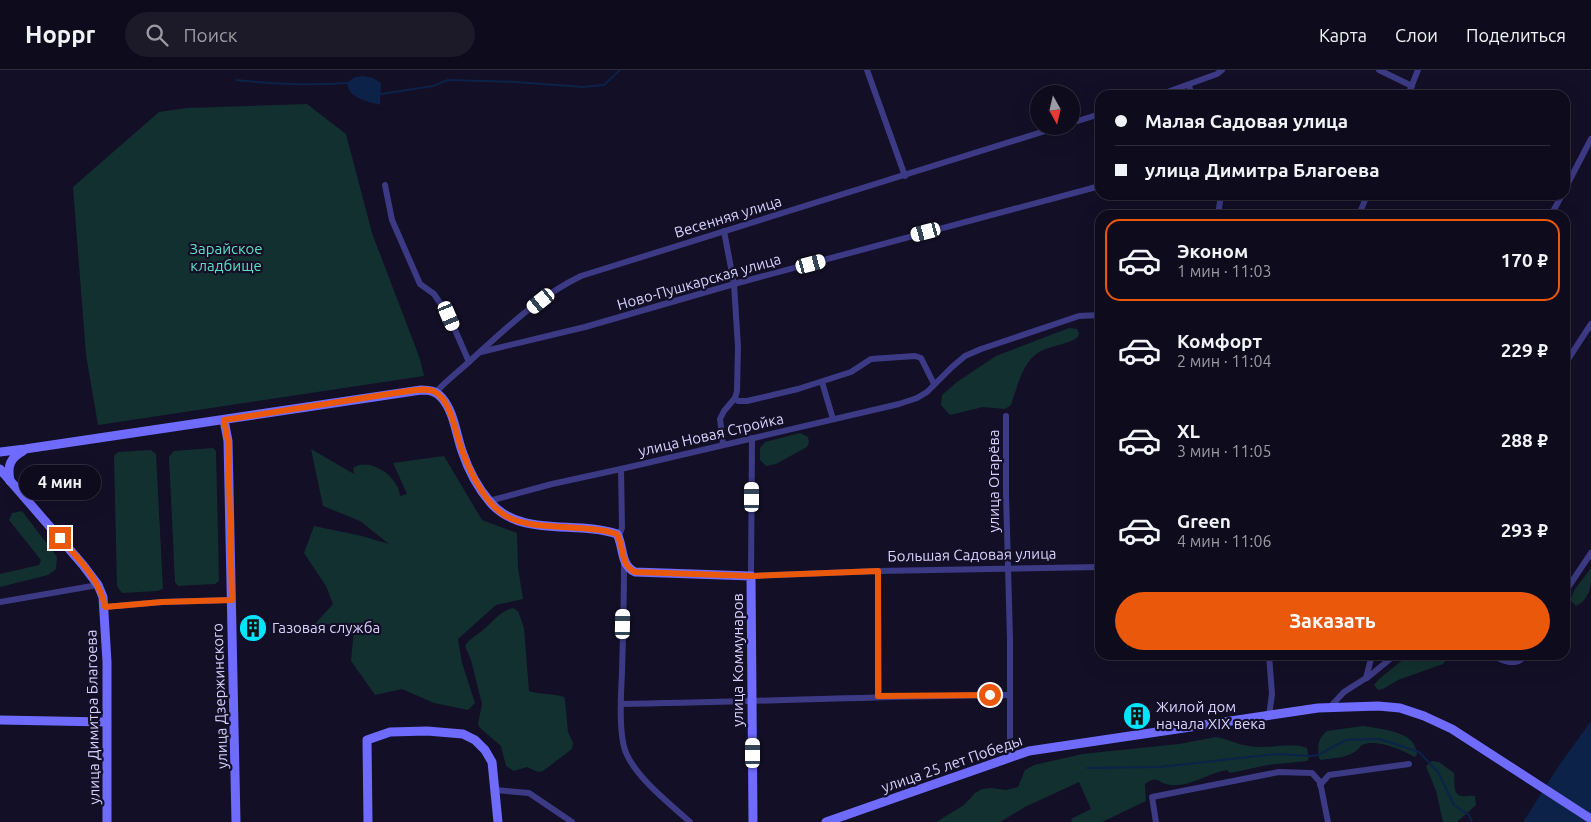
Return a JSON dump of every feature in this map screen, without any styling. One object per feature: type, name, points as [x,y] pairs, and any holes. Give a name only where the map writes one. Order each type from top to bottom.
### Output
[{"type":"street","points":[[867,70],[905,176]]},
{"type":"street","points":[[1176,90],[1217,74],[1222,70]]},
{"type":"street","points":[[1379,70],[1412,86]]},
{"type":"street","points":[[1410,90],[1418,70]]},
{"type":"street","points":[[1189,86],[1190,90]]},
{"type":"street","points":[[1080,120],[1095,116]]},
{"type":"street","name":"Весенняя улица","points":[[436,392],[450,376],[555,289],[581,276],[1032,135]]},
{"type":"street","points":[[1570,179],[1591,139]]},
{"type":"street","points":[[386,186],[395,227],[420,284],[434,294],[449,316],[469,362]]},
{"type":"street","name":"Ново-Пушкарская улица","points":[[478,352],[584,327],[734,284],[1095,187]]},
{"type":"street","points":[[723,444],[720,419],[735,398],[737,391],[738,347],[734,284],[724,231]]},
{"type":"street","name":"улица Новая Стройка","points":[[489,502],[552,484],[908,401],[926,392],[965,356],[1080,316],[1095,315]]},
{"type":"street","points":[[1570,356],[1591,324]]},
{"type":"street","points":[[735,398],[738,401],[747,401],[822,382],[851,372],[871,358],[915,356],[921,358],[934,384]]},
{"type":"street","points":[[822,382],[833,419]]},
{"type":"street","points":[[0,452],[421,390],[436,392],[443,398],[447,406],[474,479],[489,502],[506,516],[521,523],[601,529],[617,534],[620,540],[624,564],[621,704],[623,740],[626,753],[633,766],[663,798],[690,822]]},
{"type":"street","name":"улица Огарёва","points":[[1006,416],[1010,757]]},
{"type":"street","name":"улица Дзержинского","points":[[224,420],[228,441],[236,822]]},
{"type":"street","name":"улица Коммунаров","points":[[752,438],[753,822]]},
{"type":"street","points":[[10,480],[10,462],[25,449]]},
{"type":"street","name":"улица Димитра Благоева","points":[[0,469],[83,565],[98,585],[103,598],[107,662],[107,822]]},
{"type":"street","points":[[617,534],[620,533],[622,528],[621,469]]},
{"type":"street","points":[[1570,584],[1591,553]]},
{"type":"street","name":"Большая Садовая улица","points":[[624,564],[628,569],[635,572],[752,576],[878,571],[1095,567]]},
{"type":"street","points":[[878,571],[878,696]]},
{"type":"street","points":[[0,602],[98,585]]},
{"type":"street","points":[[105,607],[162,602],[232,600]]},
{"type":"street","points":[[1269,660],[1272,694],[1269,716]]},
{"type":"street","points":[[1366,678],[1371,660]]},
{"type":"street","points":[[1330,707],[1344,692],[1389,660]]},
{"type":"street","points":[[1502,660],[1508,663],[1522,660]]},
{"type":"street","points":[[621,704],[752,702],[878,696],[1009,695]]},
{"type":"street","name":"улица 25 лет Победы","points":[[826,822],[1029,751],[1330,707],[1378,706],[1400,708],[1424,716],[1452,729],[1591,819]]},
{"type":"street","points":[[0,720],[106,722]]},
{"type":"street","points":[[368,822],[367,740],[390,732],[446,731],[463,734],[475,740],[485,750],[492,762],[498,822]]},
{"type":"street","points":[[1320,783],[1329,775],[1409,764]]},
{"type":"street","points":[[1156,822],[1152,797],[1279,772],[1312,773],[1320,783],[1328,822]]},
{"type":"street","points":[[495,790],[529,794],[572,822]]},
{"type":"green space","name":"Зарайское кладбище","points":[[307,104],[346,134],[372,233],[420,359],[424,376],[98,425],[86,355],[73,187],[159,112],[187,108]]},
{"type":"green space","points":[[1069,328],[1077,329],[1078,337],[1035,355],[1025,367],[1011,405],[1005,409],[983,407],[950,415],[941,405],[942,395],[957,382],[996,356]]},
{"type":"green space","points":[[800,433],[808,437],[807,447],[776,464],[766,466],[760,460],[760,448],[765,442]]},
{"type":"green space","points":[[213,448],[216,451],[219,581],[215,584],[178,586],[175,582],[169,457],[174,451]]},
{"type":"green space","points":[[311,449],[354,474],[353,468],[360,465],[376,467],[395,482],[400,496],[407,494],[393,463],[444,456],[482,520],[517,533],[518,568],[523,599],[496,605],[458,639],[462,663],[475,703],[468,710],[434,703],[402,689],[375,695],[351,661],[354,629],[335,624],[314,625],[333,604],[326,586],[304,553],[314,526],[389,544],[360,521],[323,506]]},
{"type":"green space","points":[[151,450],[156,454],[163,589],[122,593],[117,586],[114,456],[118,452]]},
{"type":"green space","points":[[22,511],[57,557],[56,569],[48,575],[0,587],[0,574],[39,565],[41,560],[9,520],[12,513]]},
{"type":"green space","points":[[1591,568],[1589,590],[1585,599],[1576,606],[1570,600],[1575,589]]},
{"type":"green space","points":[[513,608],[518,611],[524,628],[529,691],[564,697],[568,732],[573,743],[572,749],[543,771],[538,772],[527,767],[514,771],[506,766],[501,746],[480,728],[478,724],[482,704],[471,660],[465,646],[500,614]]},
{"type":"green space","points":[[1403,660],[1446,660],[1443,664],[1398,680],[1378,690],[1374,685]]},
{"type":"green space","points":[[1363,726],[1388,730],[1405,736],[1415,747],[1417,755],[1414,757],[1390,746],[1370,743],[1362,745],[1357,750],[1344,756],[1321,760],[1319,758],[1319,743],[1327,731]]},
{"type":"green space","points":[[1216,737],[1253,747],[1301,746],[1307,748],[1309,758],[1307,761],[1268,765],[1230,773],[1227,770],[1178,785],[1170,785],[1153,780],[1145,784],[1146,801],[1102,822],[1072,822],[1071,819],[1091,809],[1079,782],[1025,807],[1000,822],[936,822],[964,805],[975,793],[982,789],[1006,790],[1018,787],[1025,770],[1034,765],[1082,754],[1179,744]]},
{"type":"green space","points":[[1432,761],[1439,762],[1454,773],[1455,790],[1459,795],[1475,796],[1476,805],[1457,822],[1443,822],[1436,791],[1426,766]]},
{"type":"water","points":[[355,77],[373,78],[381,83],[380,105],[355,96],[348,88],[347,83]]},
{"type":"water","points":[[1591,721],[1591,822],[1523,822],[1560,764]]},
{"type":"waterway","points":[[381,94],[433,86],[448,80],[516,82],[583,87],[604,85],[620,70]]},
{"type":"waterway","points":[[236,80],[292,84],[347,83]]},
{"type":"waterway","points":[[1087,768],[1159,767],[1277,754],[1312,756],[1318,755],[1346,740],[1380,739],[1419,752],[1438,772],[1454,805],[1469,815],[1472,822]]},
{"type":"place","name":"Газовая служба","points":[[253,628]]},
{"type":"place","name":"Жилой дом начала XIX века","points":[[1137,716]]},
{"type":"route","points":[[60,538],[98,585],[105,607],[162,602],[232,600],[228,441],[224,420],[402,392],[430,390],[443,398],[447,406],[462,451],[474,479],[489,502],[499,512],[511,519],[521,523],[610,531],[617,534],[620,540],[624,564],[628,569],[635,572],[752,576],[878,571],[878,696],[990,695]]}]
